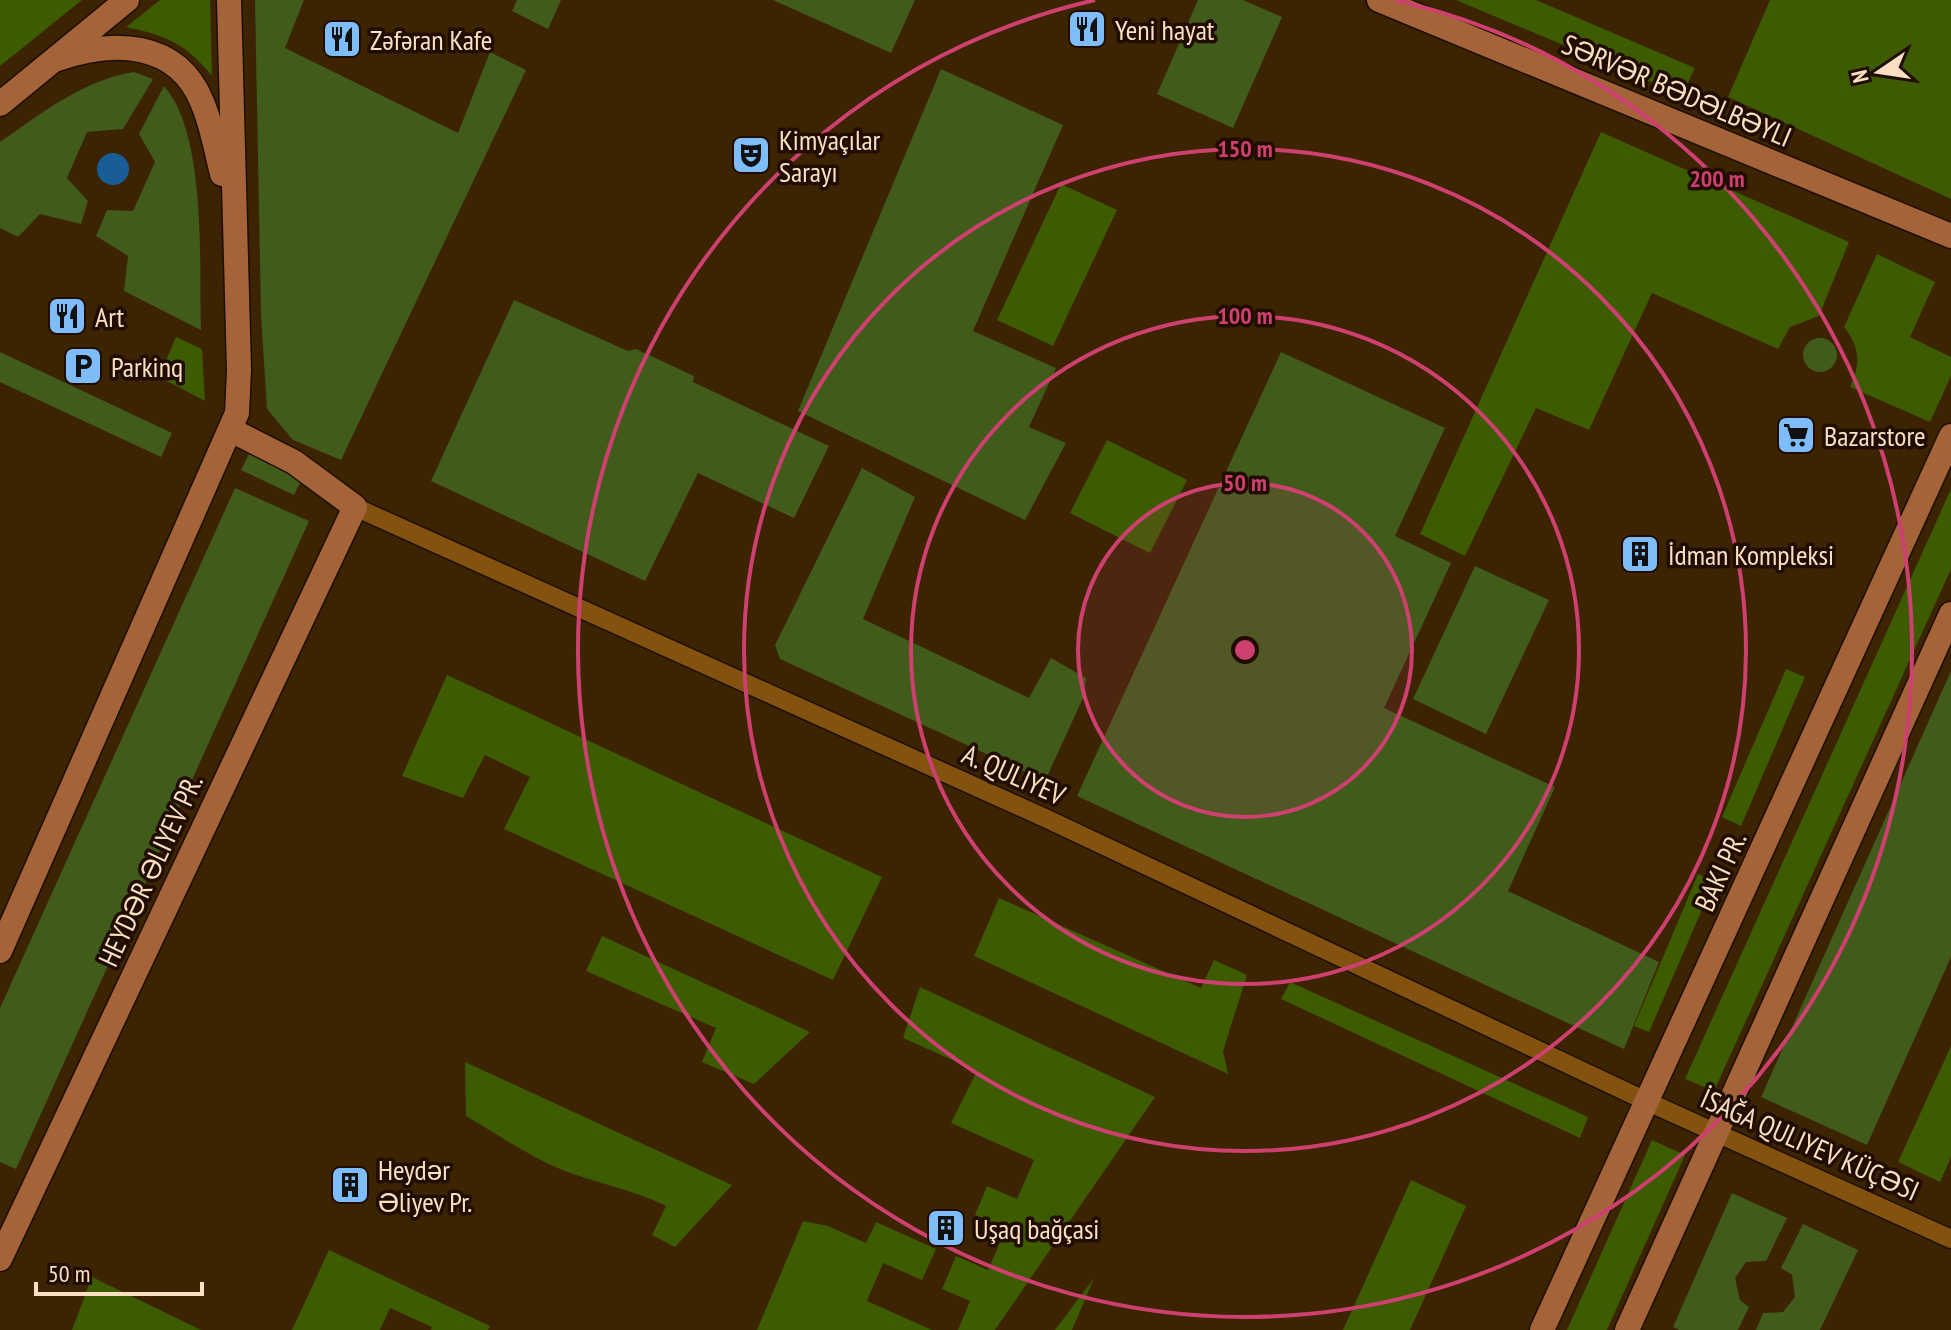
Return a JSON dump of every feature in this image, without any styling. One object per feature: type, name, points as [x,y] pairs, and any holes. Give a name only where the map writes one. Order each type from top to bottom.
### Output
[{"type":"main road","points":[[0,101],[58,59],[127,0]]},
{"type":"main road","points":[[0,951],[231,430],[239,386],[229,0]]},
{"type":"main road","name":"SƏRVƏR BƏDƏLBƏYLI","points":[[1379,0],[1951,236]]},
{"type":"main road","points":[[58,59],[85,50],[128,46],[147,49],[179,69],[202,101],[233,223]]},
{"type":"main road","points":[[231,430],[294,462],[355,507]]},
{"type":"main road","points":[[1542,1330],[1882,594],[1951,436]]},
{"type":"main road","name":"HEYDƏR ƏLIYEV PR.","points":[[0,1259],[355,507]]},
{"type":"main road","points":[[1627,1330],[1951,614]]},
{"type":"street","name":"A. QULIYEV","points":[[355,507],[1045,818],[1646,1101]]},
{"type":"street","name":"İSAĞA QULIYEV KÜÇƏSI","points":[[1646,1101],[1951,1239]]},
{"type":"green space","points":[[0,0],[82,0],[0,66]]},
{"type":"green space","points":[[160,0],[210,0],[212,76],[174,42],[126,27]]},
{"type":"green space","points":[[255,0],[304,0],[285,48],[458,133],[490,52],[526,70],[341,460],[293,440],[267,409],[261,315]]},
{"type":"green space","points":[[517,0],[561,0],[548,29],[512,11]]},
{"type":"green space","points":[[773,0],[915,0],[891,53]]},
{"type":"green space","points":[[1198,0],[1243,0],[1282,17],[1233,128],[1157,94]]},
{"type":"green space","points":[[1456,0],[1536,0],[1695,68],[1682,95]]},
{"type":"green space","points":[[1770,0],[1951,0],[1951,199],[1728,97]]},
{"type":"green space","points":[[941,69],[1063,125],[973,331],[1056,368],[1029,427],[1066,443],[1025,520],[798,411]]},
{"type":"green space","points":[[134,72],[153,79],[123,129],[87,132],[67,178],[88,201],[81,224],[40,214],[18,237],[0,228],[0,142],[80,90]]},
{"type":"green space","points":[[164,86],[178,108],[188,135],[194,167],[200,237],[201,330],[124,291],[128,256],[96,236],[107,210],[133,211],[155,162],[139,134]]},
{"type":"green space","points":[[1601,132],[1849,242],[1819,316],[1790,327],[1778,349],[1652,293],[1589,430],[1536,408],[1465,556],[1420,534]]},
{"type":"green space","points":[[1061,184],[1117,210],[1053,346],[997,320]]},
{"type":"green space","points":[[1877,254],[1935,282],[1910,337],[1951,357],[1951,376],[1930,422],[1850,387],[1857,356],[1844,327]]},
{"type":"green space","points":[[514,300],[628,351],[636,349],[694,376],[693,382],[829,446],[794,518],[698,473],[645,581],[431,481]]},
{"type":"green space","points":[[176,337],[202,349],[205,401],[159,377]]},
{"type":"green space","points":[[1820,338],[1832,343],[1837,355],[1832,367],[1820,372],[1808,367],[1803,355],[1808,343]]},
{"type":"green space","points":[[0,352],[172,433],[161,457],[0,382]]},
{"type":"green space","points":[[1281,352],[1445,428],[1395,536],[1451,563],[1384,708],[1555,787],[1508,891],[1659,962],[1624,1049],[1077,796]]},
{"type":"green space","points":[[1107,440],[1187,480],[1150,553],[1070,513]]},
{"type":"green space","points":[[249,454],[302,479],[294,495],[241,470]]},
{"type":"green space","points":[[862,468],[915,497],[863,619],[1029,698],[1051,658],[1086,678],[1083,698],[1045,781],[780,659],[775,645]]},
{"type":"green space","points":[[235,488],[309,521],[16,1169],[0,1162],[0,1008]]},
{"type":"green space","points":[[1951,489],[1951,569],[1714,1091],[1685,1079]]},
{"type":"green space","points":[[1475,566],[1549,600],[1486,734],[1413,699]]},
{"type":"green space","points":[[1786,669],[1805,677],[1741,826],[1722,817]]},
{"type":"green space","points":[[1951,671],[1951,957],[1867,1145],[1761,1097]]},
{"type":"green space","points":[[447,675],[882,877],[833,980],[504,829],[530,777],[485,755],[463,798],[402,776]]},
{"type":"green space","points":[[1698,874],[1714,882],[1649,1032],[1634,1026]]},
{"type":"green space","points":[[999,898],[1201,988],[1214,960],[1247,975],[1223,1051],[1228,1074],[974,956]]},
{"type":"green space","points":[[602,936],[810,1032],[754,1084],[702,1062],[716,1028],[586,971]]},
{"type":"green space","points":[[1290,982],[1588,1117],[1580,1138],[1281,999]]},
{"type":"green space","points":[[920,987],[1155,1097],[995,1330],[958,1330],[970,1301],[942,1289],[956,1256],[988,1270],[1006,1229],[975,1215],[987,1186],[1017,1199],[1034,1160],[951,1123],[977,1071],[903,1038]]},
{"type":"green space","points":[[1951,1046],[1951,1157],[1940,1182],[1898,1162]]},
{"type":"green space","points":[[465,1062],[732,1185],[675,1247],[652,1235],[666,1206],[560,1169],[466,1116]]},
{"type":"green space","points":[[1652,1140],[1685,1155],[1607,1330],[1567,1330]]},
{"type":"green space","points":[[1411,1180],[1466,1206],[1410,1330],[1343,1330]]},
{"type":"green space","points":[[1732,1193],[1787,1218],[1766,1261],[1746,1262],[1735,1278],[1740,1300],[1749,1307],[1738,1330],[1680,1330],[1673,1327]]},
{"type":"green space","points":[[803,1221],[828,1226],[866,1243],[876,1222],[936,1249],[922,1280],[883,1263],[867,1301],[932,1330],[757,1330]]},
{"type":"green space","points":[[1803,1224],[1858,1250],[1820,1330],[1756,1330],[1763,1313],[1783,1312],[1795,1297],[1792,1275],[1781,1268]]},
{"type":"green space","points":[[329,1250],[490,1326],[488,1330],[431,1330],[432,1327],[390,1308],[380,1330],[292,1330]]},
{"type":"green space","points":[[92,1277],[201,1330],[72,1330]]},
{"type":"green space","points":[[1094,1278],[1072,1330],[1055,1330]]},
{"type":"water","points":[[113,153],[124,158],[129,169],[124,180],[113,185],[102,180],[97,169],[102,158]]},
{"type":"place","name":"Yeni hayat","points":[[1087,29]]},
{"type":"place","name":"Zәfәran Kafe","points":[[342,39]]},
{"type":"place","name":"Kimyaçılar Sarayı","points":[[751,155]]},
{"type":"place","name":"Art","points":[[67,316]]},
{"type":"place","name":"Parkinq","points":[[83,366]]},
{"type":"place","name":"Bazarstore","points":[[1796,435]]},
{"type":"place","name":"İdman Kompleksi","points":[[1640,554]]},
{"type":"place","name":"Heydər Əliyev Pr.","points":[[350,1185]]},
{"type":"place","name":"Uşaq bağçasi","points":[[946,1228]]}]
